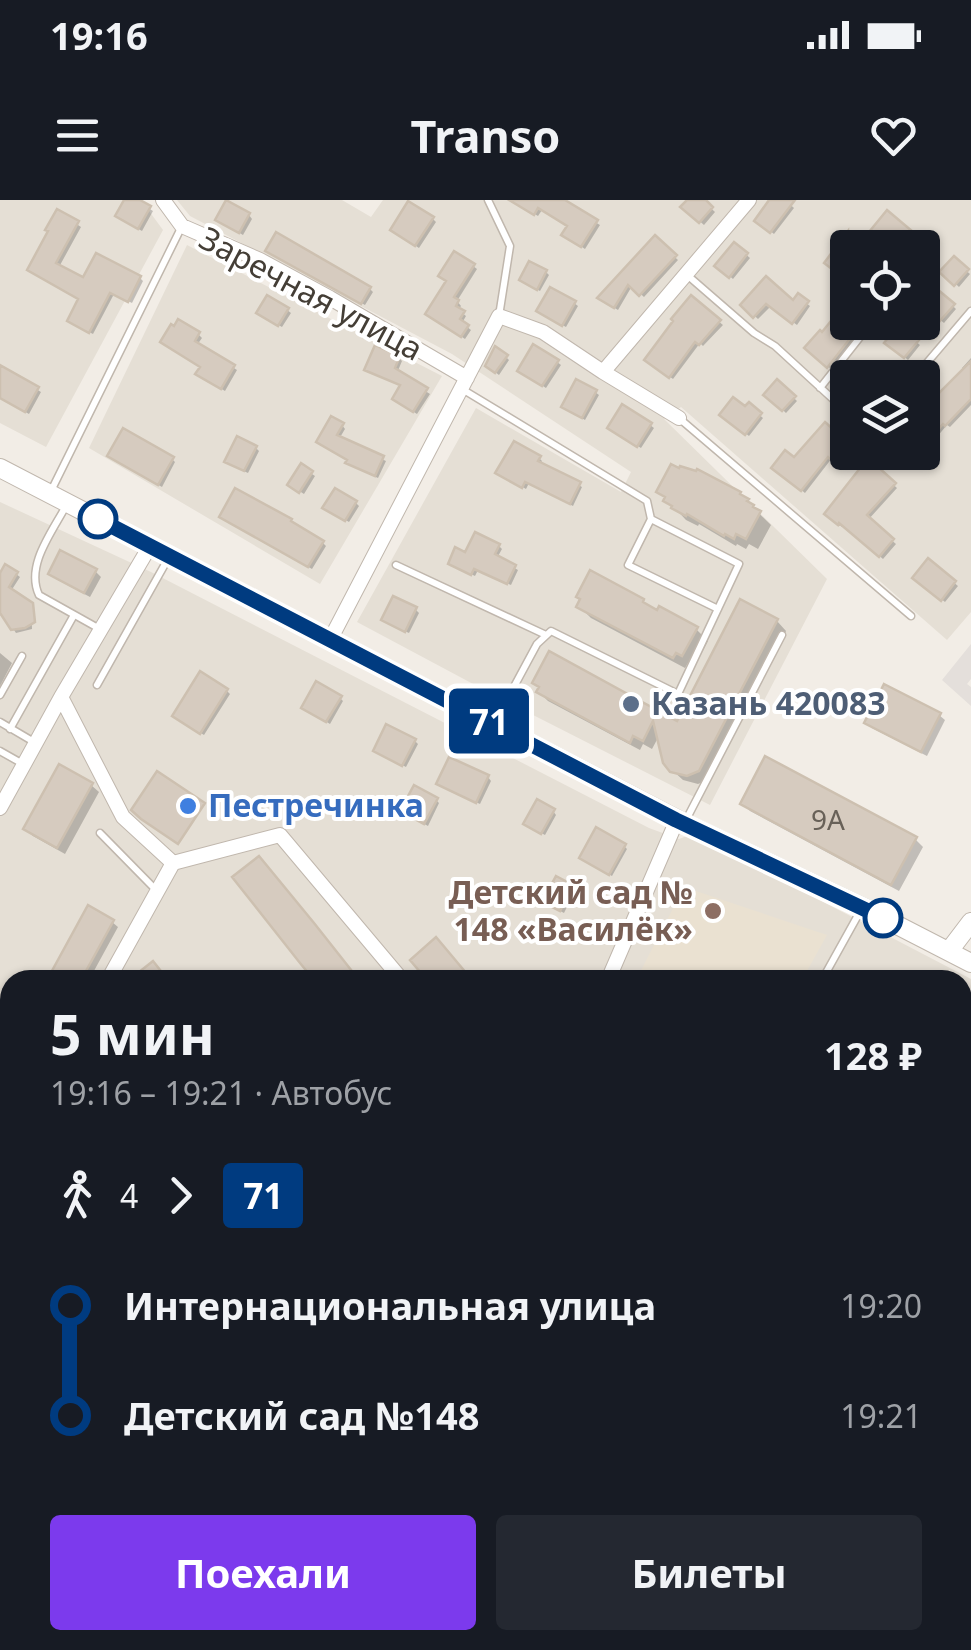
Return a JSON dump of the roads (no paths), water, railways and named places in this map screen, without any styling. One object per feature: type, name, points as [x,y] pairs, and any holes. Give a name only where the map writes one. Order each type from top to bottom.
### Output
[{"type":"street","name":"Заречная улица","points":[[163,200],[182,226],[288,275],[464,383]]},
{"type":"street","points":[[603,372],[749,200]]},
{"type":"street","points":[[330,640],[499,316],[543,332],[679,418]]},
{"type":"street","points":[[0,468],[680,822],[971,962]]},
{"type":"street","points":[[0,808],[150,546]]},
{"type":"street","points":[[61,697],[123,817],[174,863]]},
{"type":"street","points":[[613,970],[680,822]]},
{"type":"street","points":[[114,970],[174,863],[280,834],[394,970]]},
{"type":"street","points":[[949,951],[971,922]]},
{"type":"lane","points":[[488,200],[510,246],[499,316]]},
{"type":"lane","points":[[49,494],[182,226]]},
{"type":"lane","points":[[686,274],[754,333],[775,346],[830,397]]},
{"type":"lane","points":[[930,360],[971,312]]},
{"type":"lane","points":[[820,388],[858,340]]},
{"type":"lane","points":[[464,383],[647,502],[650,518],[628,565],[718,608]]},
{"type":"lane","points":[[679,418],[911,616]]},
{"type":"lane","points":[[67,503],[36,562],[35,587],[39,596],[101,630]]},
{"type":"lane","points":[[494,724],[537,644],[551,631],[678,694],[738,564],[650,518]]},
{"type":"lane","points":[[98,685],[169,556]]},
{"type":"lane","points":[[396,565],[546,635]]},
{"type":"lane","points":[[10,728],[74,615]]},
{"type":"lane","points":[[680,822],[782,635]]},
{"type":"lane","points":[[0,694],[22,656]]},
{"type":"lane","points":[[0,722],[36,743]]},
{"type":"lane","points":[[0,751],[24,765]]},
{"type":"lane","points":[[100,833],[158,892]]},
{"type":"lane","points":[[828,970],[862,908]]},
{"type":"place","name":"Казань 420083","points":[[631,704]]},
{"type":"place","name":"Пестречинка","points":[[188,806]]},
{"type":"place","name":"Детский сад № 148 «Василёк»","points":[[713,911]]}]
